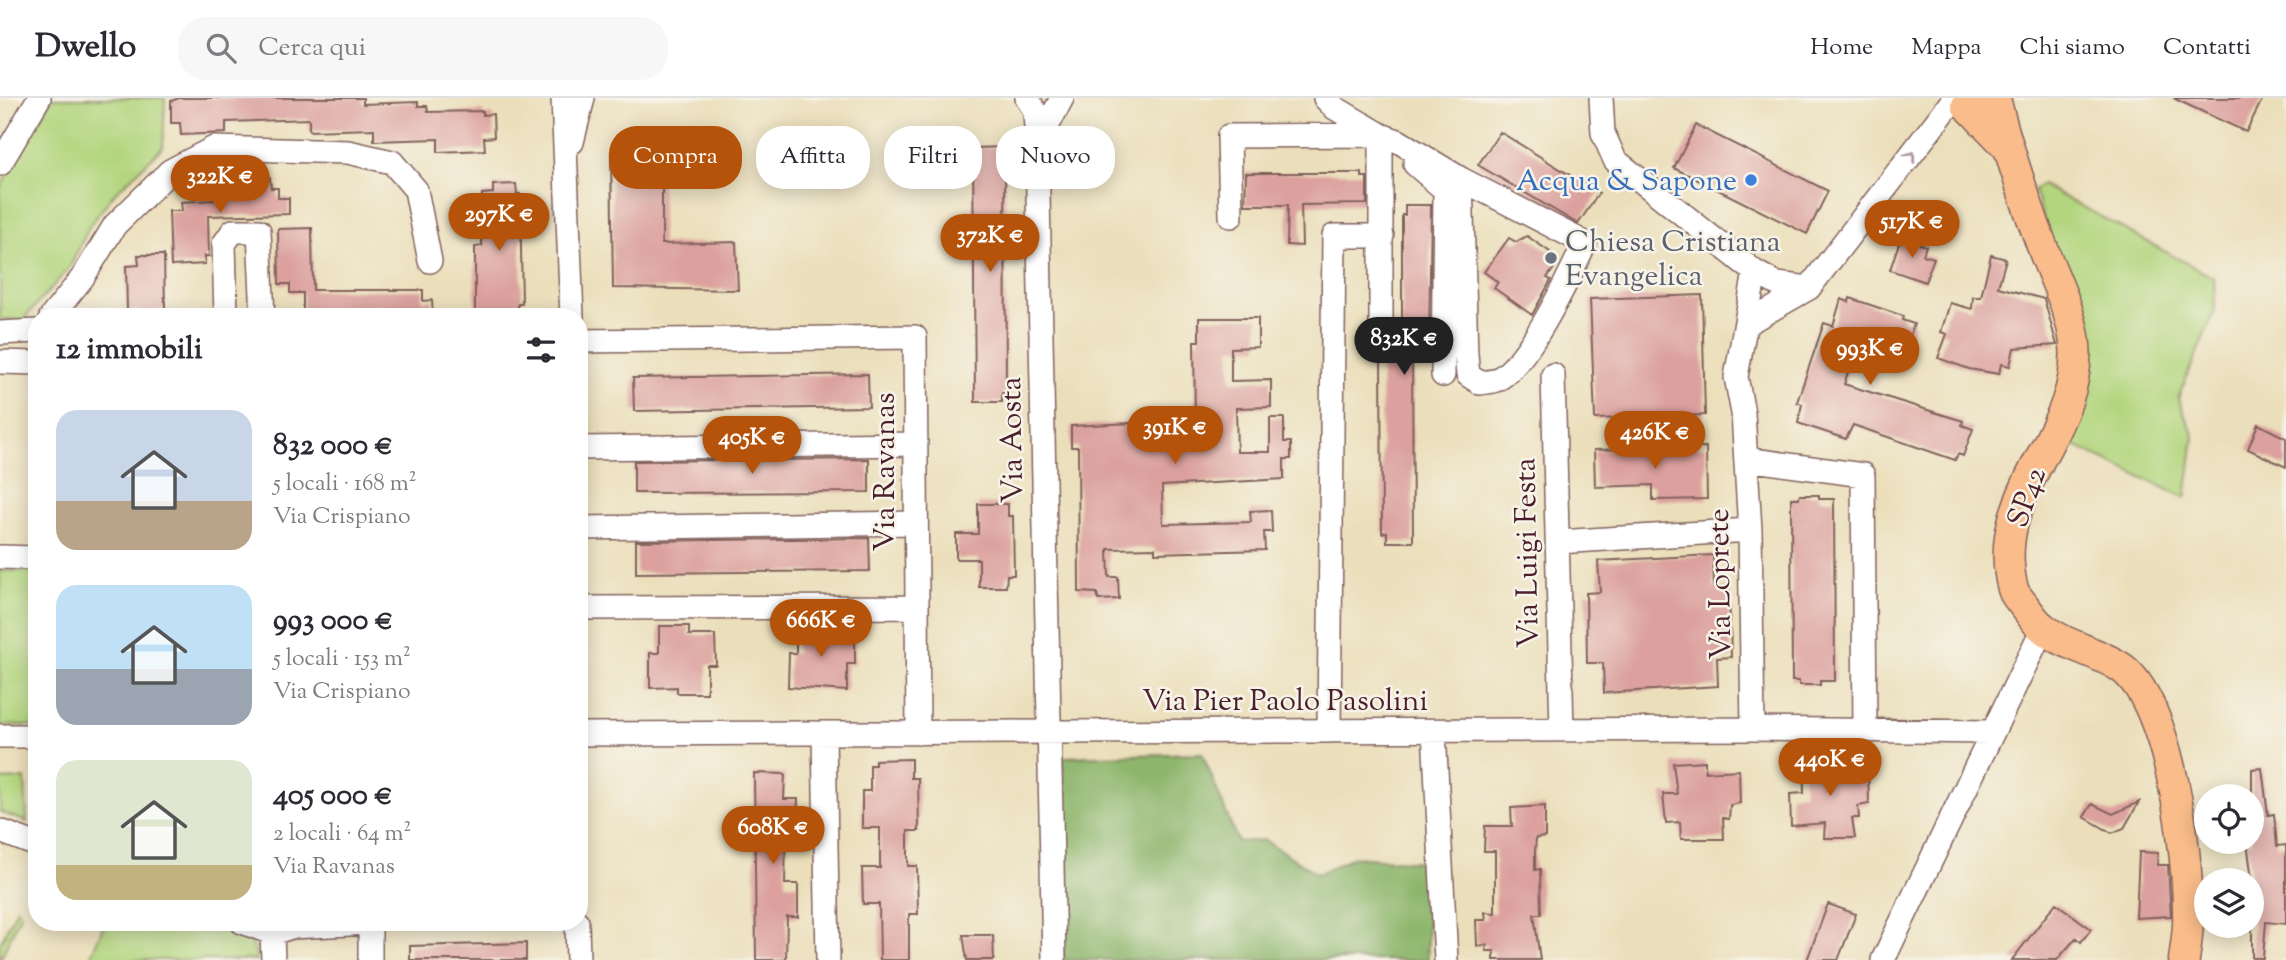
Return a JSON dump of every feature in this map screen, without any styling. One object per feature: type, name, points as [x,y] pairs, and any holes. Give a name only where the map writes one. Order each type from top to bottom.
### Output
[{"type":"main road","name":"SP42","points":[[1970,100],[2007,146],[2066,306],[2075,344],[2073,387],[2022,489],[2011,525],[2009,566],[2014,593],[2043,628],[2122,668],[2140,686],[2153,710],[2177,808],[2187,882],[2189,914],[2184,960]]},
{"type":"street","points":[[0,164],[38,98]]},
{"type":"street","points":[[563,98],[568,159],[572,308]]},
{"type":"street","points":[[568,159],[583,98]]},
{"type":"street","name":"Via Aosta","points":[[1027,98],[1035,111],[1036,126]]},
{"type":"street","points":[[1047,126],[1062,98]]},
{"type":"street","points":[[1325,98],[1335,108],[1381,135],[1445,190],[1443,375]]},
{"type":"street","points":[[1601,98],[1603,133],[1615,160],[1755,272],[1777,284],[1809,288]]},
{"type":"street","points":[[1746,324],[1809,288],[1970,100]]},
{"type":"street","points":[[1381,135],[1381,324]]},
{"type":"street","points":[[1231,216],[1229,136],[1381,135],[1398,141],[1461,179],[1585,243],[1549,317],[1511,368],[1497,380],[1480,383],[1468,375],[1466,354],[1461,179]]},
{"type":"street","points":[[58,308],[83,278],[115,225],[170,171],[214,148],[348,152],[392,162],[416,190],[430,261]]},
{"type":"street","name":"Via Aosta","points":[[1038,189],[1054,960]]},
{"type":"street","points":[[226,308],[224,244],[233,231],[259,231],[263,308]]},
{"type":"street","points":[[1329,731],[1334,236],[1382,236]]},
{"type":"street","name":"Via Loprete","points":[[1754,729],[1750,530],[1743,413],[1736,377],[1755,272]]},
{"type":"street","points":[[0,333],[28,331]]},
{"type":"street","name":"Via Ravanas","points":[[588,341],[915,338],[918,733]]},
{"type":"street","points":[[0,362],[28,363]]},
{"type":"street","name":"Via Luigi Festa","points":[[1553,375],[1562,730]]},
{"type":"street","points":[[588,448],[916,444]]},
{"type":"street","points":[[1746,459],[1863,475],[1865,730]]},
{"type":"street","points":[[588,528],[916,523]]},
{"type":"street","points":[[1558,541],[1750,530]]},
{"type":"street","points":[[0,557],[28,558]]},
{"type":"street","points":[[588,608],[917,607]]},
{"type":"street","points":[[1883,960],[2043,628]]},
{"type":"street","name":"Via Pier Paolo Pasolini","points":[[588,734],[1754,729],[1991,732]]},
{"type":"street","points":[[1434,731],[1446,960]]},
{"type":"street","points":[[824,733],[828,960]]},
{"type":"street","points":[[0,736],[28,736]]},
{"type":"street","points":[[0,831],[28,842]]},
{"type":"street","points":[[267,931],[278,931]]},
{"type":"street","points":[[370,931],[370,960]]},
{"type":"street","points":[[577,931],[578,960]]},
{"type":"street","points":[[272,933],[273,960]]},
{"type":"green space","points":[[52,98],[165,98],[163,147],[114,194],[90,225],[70,267],[34,308],[28,308],[28,314],[23,320],[0,319],[0,188]]},
{"type":"green space","points":[[2042,185],[2214,278],[2215,310],[2178,398],[2194,437],[2186,498],[2062,440],[2088,354],[2034,190]]},
{"type":"green space","points":[[0,571],[28,571],[28,726],[0,725]]},
{"type":"green space","points":[[1202,753],[1238,842],[1264,840],[1318,874],[1353,857],[1422,862],[1426,851],[1428,960],[1063,960],[1063,757]]},
{"type":"green space","points":[[25,779],[27,822],[0,812],[0,780]]},
{"type":"green space","points":[[17,908],[21,913],[0,960],[0,944]]},
{"type":"green space","points":[[101,931],[229,931],[238,934],[251,945],[256,960],[89,960]]},
{"type":"building","points":[[179,98],[363,98],[363,104],[418,102],[418,106],[427,106],[428,112],[483,111],[483,115],[493,114],[494,137],[484,138],[485,150],[438,152],[438,139],[374,141],[374,129],[309,131],[309,119],[226,122],[226,133],[181,135],[180,123],[171,123],[171,101]]},
{"type":"building","points":[[2173,98],[2263,98],[2246,132]]},
{"type":"building","name":"Acqua & Sapone","points":[[1696,125],[1828,191],[1807,234],[1674,168]]},
{"type":"building","points":[[1500,132],[1599,193],[1578,224],[1478,165]]},
{"type":"building","points":[[996,147],[996,189],[1005,189],[1006,393],[1002,393],[1002,402],[975,402],[973,189],[982,189],[982,148]]},
{"type":"building","points":[[1246,173],[1362,173],[1362,177],[1367,177],[1367,204],[1301,205],[1302,246],[1287,245],[1288,205],[1245,205]]},
{"type":"building","points":[[270,177],[271,188],[278,188],[278,198],[289,198],[289,214],[208,216],[209,256],[205,256],[205,264],[171,266],[169,211],[182,211],[181,202],[214,200],[214,188],[223,188],[223,178]]},
{"type":"building","points":[[516,184],[517,194],[520,194],[522,304],[518,304],[518,308],[475,308],[475,247],[482,246],[482,194],[493,193],[493,185]]},
{"type":"building","points":[[612,189],[662,189],[662,244],[736,242],[738,290],[613,288]]},
{"type":"building","points":[[1405,205],[1431,205],[1429,341],[1412,341],[1413,542],[1387,542],[1387,532],[1382,533],[1381,351],[1385,351],[1385,341],[1402,341],[1402,215],[1405,215]]},
{"type":"building","points":[[312,228],[313,290],[423,290],[423,301],[432,300],[432,308],[303,308],[303,293],[290,293],[290,284],[279,284],[278,229]]},
{"type":"building","points":[[1527,236],[1550,252],[1546,257],[1557,264],[1547,278],[1551,280],[1532,315],[1494,288],[1498,282],[1484,272],[1509,238],[1516,242]]},
{"type":"building","points":[[1901,237],[1926,246],[1923,255],[1934,258],[1925,282],[1890,270]]},
{"type":"building","points":[[138,255],[164,255],[165,308],[127,308],[126,266],[139,265]]},
{"type":"building","points":[[1991,255],[2006,259],[1998,287],[2044,299],[2057,345],[2014,348],[2010,366],[2001,364],[1999,374],[1969,369],[1938,358],[1947,334],[1941,332],[1950,303],[1972,309],[1973,297],[1981,297]]},
{"type":"building","points":[[1702,295],[1705,415],[1595,419],[1590,299]]},
{"type":"building","points":[[1850,298],[1903,316],[1902,320],[1914,324],[1904,351],[1896,348],[1895,351],[1859,340],[1844,384],[1963,421],[1962,425],[1973,429],[1963,456],[1958,454],[1955,460],[1853,425],[1846,439],[1798,423],[1802,404],[1797,402],[1824,323],[1833,326],[1841,299],[1849,302]]},
{"type":"building","points":[[1199,318],[1258,318],[1258,347],[1231,348],[1231,381],[1271,380],[1271,407],[1236,408],[1237,452],[1270,452],[1270,418],[1284,418],[1284,442],[1291,442],[1291,459],[1284,459],[1284,479],[1162,486],[1163,524],[1251,522],[1250,511],[1271,510],[1272,532],[1264,532],[1265,550],[1155,553],[1155,548],[1108,549],[1109,577],[1118,577],[1119,599],[1098,600],[1097,593],[1079,592],[1078,447],[1071,447],[1071,426],[1195,420],[1194,341],[1199,341]]},
{"type":"building","points":[[868,374],[869,407],[634,411],[633,378]]},
{"type":"building","points":[[2258,424],[2286,438],[2286,467],[2248,449]]},
{"type":"building","points":[[1706,447],[1707,499],[1653,500],[1653,485],[1595,487],[1594,450]]},
{"type":"building","points":[[869,459],[869,492],[634,493],[634,461]]},
{"type":"building","points":[[1800,495],[1819,495],[1819,499],[1834,499],[1835,681],[1820,681],[1820,685],[1799,685],[1799,681],[1792,681],[1791,498],[1799,498]]},
{"type":"building","points":[[978,504],[1008,504],[1008,516],[1013,516],[1014,575],[1007,575],[1006,587],[979,587],[979,559],[956,559],[956,534],[978,534]]},
{"type":"building","points":[[869,538],[870,571],[636,573],[636,541]]},
{"type":"building","points":[[1713,555],[1714,588],[1729,588],[1731,657],[1717,658],[1718,686],[1604,693],[1603,663],[1587,663],[1586,593],[1600,592],[1598,561]]},
{"type":"building","points":[[796,624],[827,624],[827,633],[855,634],[855,664],[847,664],[847,691],[788,687],[789,653],[796,653]]},
{"type":"building","points":[[659,626],[689,626],[689,635],[715,635],[716,665],[707,665],[707,693],[677,693],[677,687],[650,688],[650,653],[659,653]]},
{"type":"building","points":[[911,759],[911,778],[918,778],[919,831],[908,831],[908,866],[917,866],[918,914],[909,914],[909,960],[880,960],[879,904],[863,904],[862,868],[880,868],[880,828],[862,828],[862,791],[870,791],[870,765],[875,765],[875,760]]},
{"type":"building","points":[[1836,760],[1836,771],[1868,769],[1869,804],[1858,806],[1859,818],[1852,818],[1855,838],[1824,838],[1825,823],[1791,826],[1790,794],[1804,793],[1803,761]]},
{"type":"building","points":[[1705,761],[1705,772],[1739,770],[1740,803],[1730,805],[1729,819],[1723,818],[1724,839],[1681,839],[1680,822],[1666,823],[1663,794],[1677,794],[1673,763]]},
{"type":"building","points":[[2262,768],[2268,815],[2274,814],[2277,846],[2286,845],[2286,924],[2266,922],[2263,958],[2252,958],[2252,938],[2264,938],[2264,868],[2250,868],[2249,854],[2264,854],[2264,784],[2252,784],[2252,769]]},
{"type":"building","points":[[754,773],[785,774],[784,799],[798,799],[797,833],[786,833],[785,884],[798,884],[798,917],[787,917],[786,960],[756,960]]},
{"type":"building","points":[[2139,802],[2124,828],[2112,833],[2084,817],[2092,804],[2113,814]]},
{"type":"building","points":[[1545,806],[1545,837],[1536,838],[1535,853],[1535,870],[1540,869],[1541,914],[1534,914],[1540,960],[1494,960],[1494,951],[1486,951],[1487,945],[1477,946],[1476,920],[1486,920],[1485,912],[1495,913],[1495,851],[1484,851],[1485,826],[1512,826],[1511,808]]},
{"type":"building","points":[[2139,852],[2158,853],[2157,865],[2168,865],[2171,916],[2136,918]]},
{"type":"building","points":[[2056,903],[2091,929],[2081,942],[2076,938],[2057,960],[2012,960]]},
{"type":"building","points":[[1828,904],[1856,914],[1838,960],[1807,960]]},
{"type":"building","points":[[963,935],[993,935],[994,960],[967,960]]},
{"type":"building","points":[[526,943],[526,960],[410,960],[410,946]]},
{"type":"place","name":"Acqua & Sapone","points":[[1751,180]]},
{"type":"place","name":"Chiesa Cristiana Evangelica","points":[[1551,258]]}]
